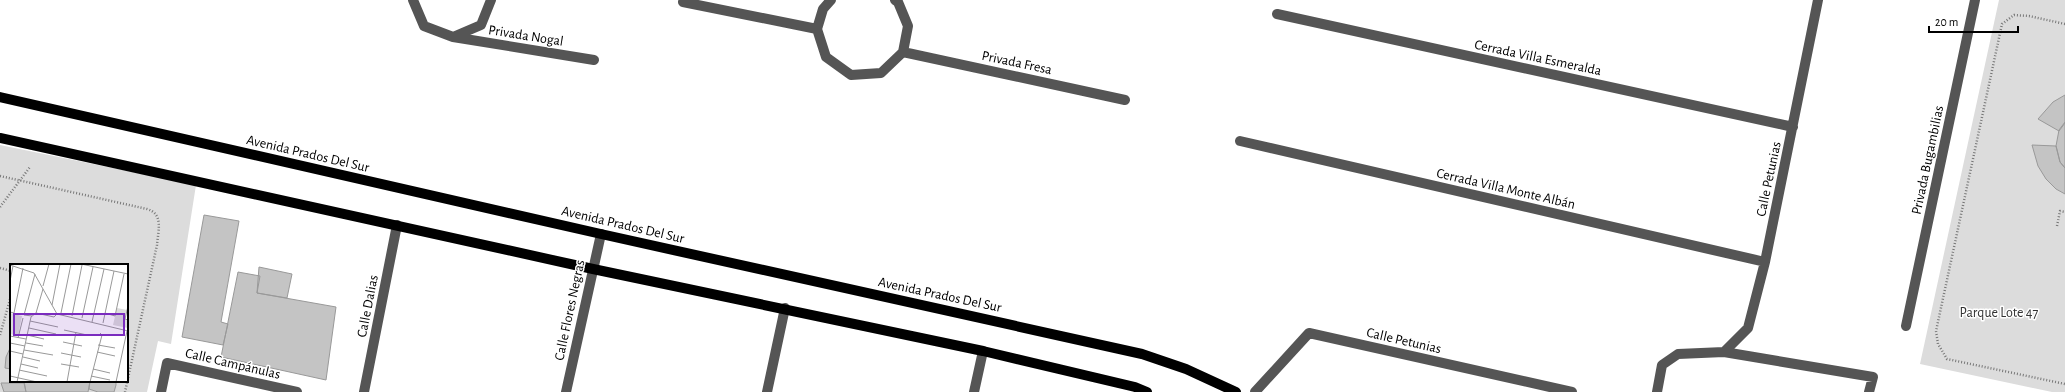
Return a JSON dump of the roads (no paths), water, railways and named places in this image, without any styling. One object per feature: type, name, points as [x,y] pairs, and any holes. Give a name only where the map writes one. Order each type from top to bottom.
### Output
[{"type":"main road","name":"Avenida Prados Del Sur","points":[[0,98],[601,234],[1142,354],[1186,369],[1236,392]]},
{"type":"main road","points":[[0,138],[593,269],[785,308],[983,351],[1135,387],[1147,392]]},
{"type":"street","name":"Privada Nogal","points":[[413,0],[424,26],[453,37],[594,60]]},
{"type":"street","points":[[453,37],[481,25],[491,0]]},
{"type":"street","points":[[831,0],[823,9],[817,29],[826,57],[851,74],[881,72],[903,52],[908,26],[898,2],[894,0]]},
{"type":"street","name":"Calle Petunias","points":[[1724,352],[1748,328],[1765,262],[1818,0]]},
{"type":"street","name":"Privada Bugambilias","points":[[1906,326],[1975,0]]},
{"type":"street","points":[[683,2],[817,29]]},
{"type":"street","name":"Cerrada Villa Esmeralda","points":[[1277,14],[1793,127]]},
{"type":"street","name":"Privada Fresa","points":[[903,52],[1126,100]]},
{"type":"street","name":"Cerrada Villa Monte Albán","points":[[1240,141],[1765,262]]},
{"type":"street","name":"Calle Dalias","points":[[364,392],[397,225]]},
{"type":"street","name":"Calle Flores Negras","points":[[566,392],[601,234]]},
{"type":"street","points":[[767,392],[785,308]]},
{"type":"street","name":"Calle Petunias","points":[[1255,392],[1309,333],[1572,392]]},
{"type":"street","points":[[974,392],[983,351]]},
{"type":"street","points":[[1657,392],[1662,365],[1678,354],[1724,352],[1873,377],[1869,392]]},
{"type":"street","name":"Calle Campánulas","points":[[161,392],[167,363],[297,392]]},
{"type":"park label","name":"Parque Lote 47","points":[[1999,312]]}]
